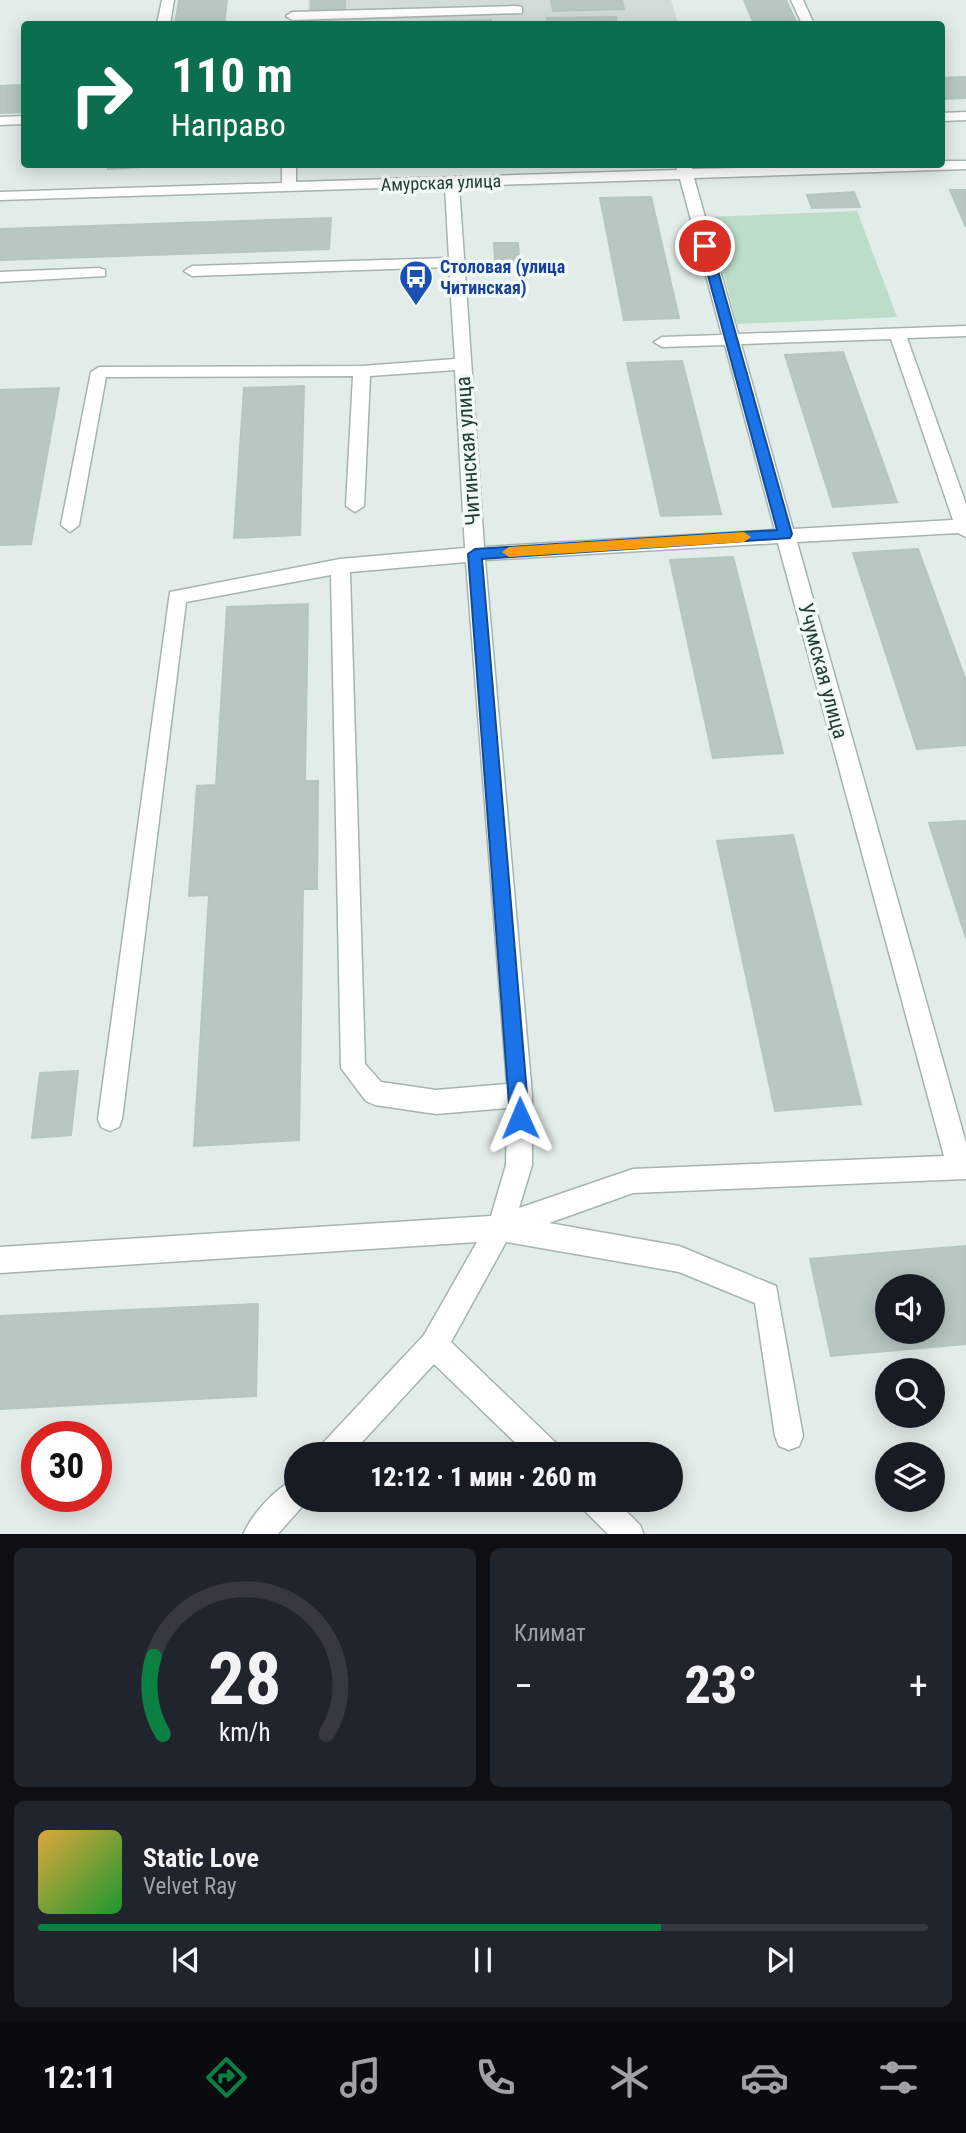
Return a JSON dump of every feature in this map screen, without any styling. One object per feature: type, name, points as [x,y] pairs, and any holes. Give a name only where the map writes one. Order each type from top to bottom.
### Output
[{"type":"street","points":[[164,21],[168,0]]},
{"type":"street","points":[[282,0],[292,20],[517,12]]},
{"type":"street","points":[[797,0],[807,21]]},
{"type":"street","points":[[945,117],[966,116]]},
{"type":"street","points":[[0,121],[21,120]]},
{"type":"street","name":"Амурская улица","points":[[945,165],[966,165]]},
{"type":"street","points":[[289,168],[289,187]]},
{"type":"street","points":[[528,168],[529,181]]},
{"type":"street","name":"Амурская улица","points":[[0,196],[452,184],[684,170],[791,168]]},
{"type":"street","name":"Учумская улица","points":[[684,170],[963,1167]]},
{"type":"street","name":"Читинская улица","points":[[343,1442],[434,1345],[500,1228],[519,1165],[520,1095],[475,554],[452,184]]},
{"type":"street","points":[[192,271],[455,262]]},
{"type":"street","points":[[0,277],[99,273]]},
{"type":"street","points":[[662,342],[966,331]]},
{"type":"street","points":[[110,1119],[177,597],[340,566],[475,554],[785,534],[966,528],[897,333]]},
{"type":"street","points":[[70,525],[99,372],[362,371],[462,364]]},
{"type":"street","points":[[355,506],[362,371]]},
{"type":"street","points":[[340,566],[353,1068],[375,1093],[436,1101],[520,1095]]},
{"type":"street","points":[[500,1228],[633,1181],[963,1167]]},
{"type":"street","points":[[0,1260],[500,1228],[679,1259],[767,1296],[789,1436]]},
{"type":"street","points":[[434,1345],[535,1442]]},
{"type":"street","points":[[258,1534],[284,1506]]},
{"type":"street","points":[[606,1512],[629,1534]]},
{"type":"shaded area","points":[[308,0],[671,0],[677,21],[310,21]]},
{"type":"green space","points":[[857,211],[897,317],[737,324],[709,217]]},
{"type":"building","points":[[179,0],[227,0],[224,21],[176,21]]},
{"type":"building","points":[[311,0],[345,0],[345,11],[311,12]]},
{"type":"building","points":[[551,0],[622,0],[624,9],[553,11]]},
{"type":"building","points":[[744,0],[786,0],[796,21],[753,21]]},
{"type":"building","points":[[616,17],[617,21],[548,21],[547,18]]},
{"type":"building","points":[[966,77],[966,98],[945,99],[945,78]]},
{"type":"building","points":[[21,85],[21,112],[0,113],[0,86]]},
{"type":"building","points":[[950,190],[966,190],[966,227]]},
{"type":"building","points":[[854,192],[860,207],[812,208],[807,195]]},
{"type":"building","points":[[651,197],[679,318],[624,320],[600,198]]},
{"type":"building","points":[[331,218],[329,249],[0,260],[0,229]]},
{"type":"building","points":[[494,243],[518,243],[520,272],[496,273]]},
{"type":"building","points":[[843,352],[897,502],[833,507],[785,355]]},
{"type":"building","points":[[682,361],[721,514],[661,516],[627,363]]},
{"type":"building","points":[[304,386],[300,535],[234,538],[244,388]]},
{"type":"building","points":[[59,388],[31,544],[0,545],[0,390]]},
{"type":"building","points":[[918,549],[966,681],[966,745],[917,749],[853,553]]},
{"type":"building","points":[[733,557],[783,753],[713,758],[670,560]]},
{"type":"building","points":[[308,604],[305,781],[318,781],[317,889],[303,889],[299,1140],[194,1146],[209,895],[189,896],[197,786],[216,785],[227,607]]},
{"type":"building","points":[[966,821],[966,938],[929,823]]},
{"type":"building","points":[[793,835],[861,1104],[775,1111],[717,841]]},
{"type":"building","points":[[78,1071],[71,1135],[32,1138],[40,1073]]},
{"type":"building","points":[[966,1246],[966,1344],[831,1356],[810,1259]]},
{"type":"building","points":[[258,1304],[256,1396],[0,1409],[0,1316]]},
{"type":"slow traffic","points":[[509,552],[744,537]]},
{"type":"place","name":"Столовая (улица Читинская)","points":[[416,307]]},
{"type":"route","points":[[520,1118],[475,554],[785,534],[705,246]]}]
